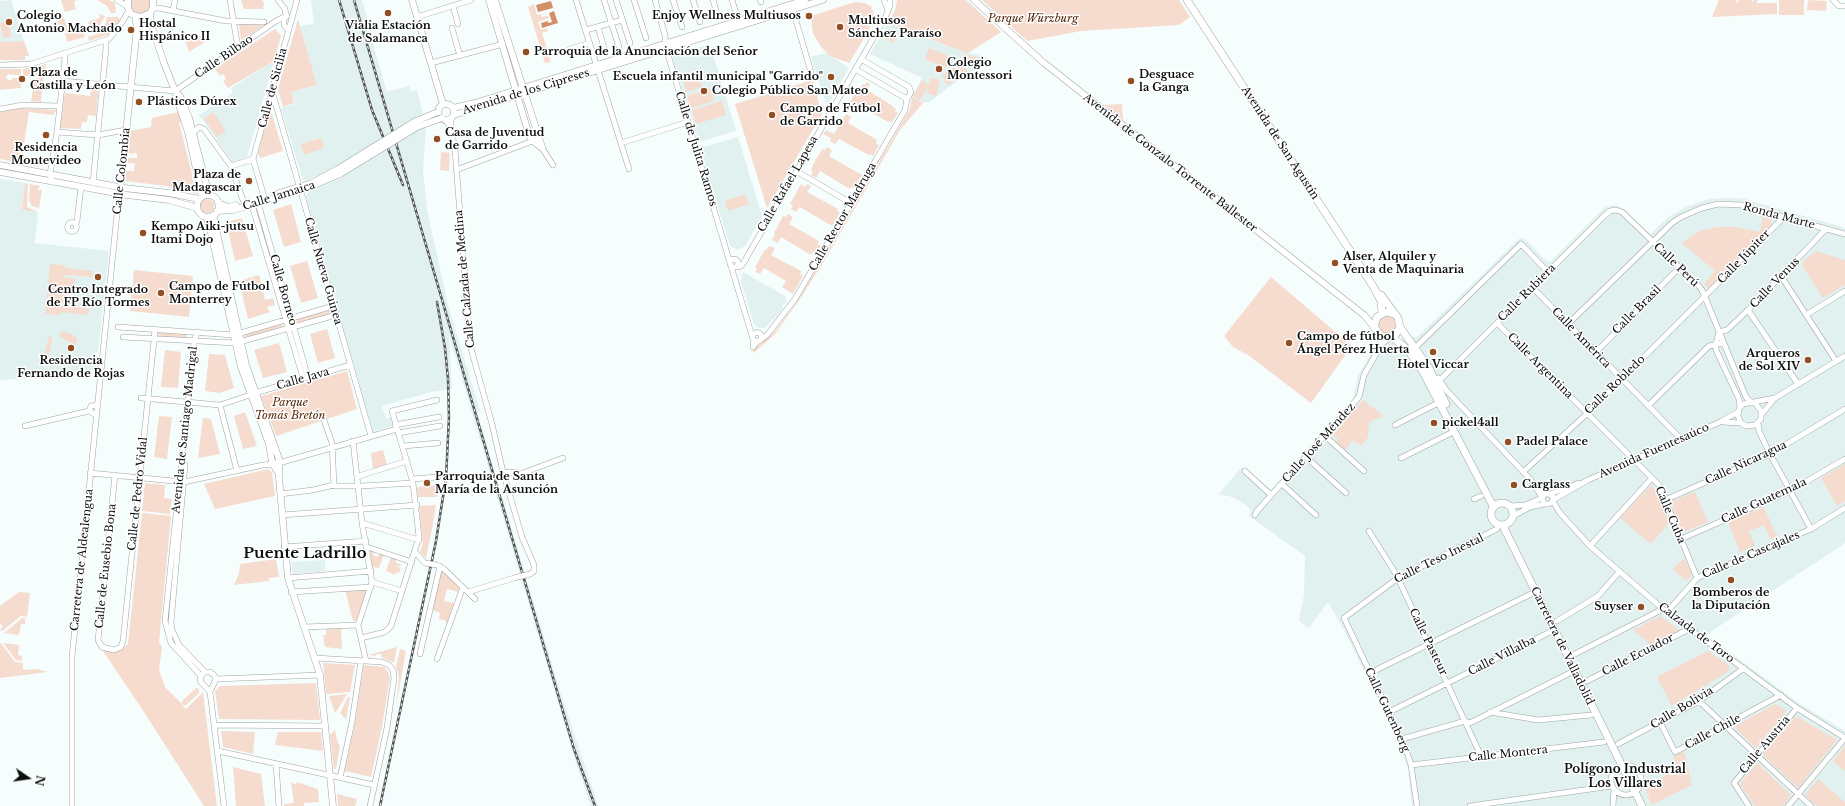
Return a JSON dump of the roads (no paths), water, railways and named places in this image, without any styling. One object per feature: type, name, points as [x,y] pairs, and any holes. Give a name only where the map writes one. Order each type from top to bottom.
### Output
[{"type":"highway","name":"Avenida de San Agustín","points":[[1187,0],[1373,286],[1381,301],[1379,315]]},
{"type":"highway","name":"Avenida de San Agustín","points":[[1373,286],[1395,314]]},
{"type":"highway","points":[[1391,312],[1395,314],[1400,322],[1400,326],[1396,334],[1391,337],[1381,336],[1374,327],[1379,315],[1391,312]]},
{"type":"highway","name":"Carretera de Valladolid","points":[[1400,326],[1431,372],[1465,450]]},
{"type":"highway","name":"Carretera de Valladolid","points":[[1391,337],[1407,350],[1422,370],[1465,450],[1493,506],[1490,512],[1491,518],[1494,523],[1500,527],[1642,806]]},
{"type":"highway","points":[[1493,506],[1498,503],[1504,503],[1510,506],[1513,516],[1508,524],[1500,527]]},
{"type":"main road","points":[[153,0],[151,24],[188,132],[200,198],[197,208]]},
{"type":"main road","points":[[412,0],[446,116]]},
{"type":"main road","points":[[489,0],[520,91]]},
{"type":"main road","points":[[495,0],[535,140],[542,148]]},
{"type":"main road","name":"Avenida de los Cipreses","points":[[792,7],[805,0]]},
{"type":"main road","name":"Avenida de los Cipreses","points":[[339,172],[414,122],[446,116],[520,91],[739,23],[792,7],[823,0]]},
{"type":"main road","name":"Avenida de Gonzalo Torrente Ballester","points":[[971,0],[981,6]]},
{"type":"main road","name":"Avenida de Gonzalo Torrente Ballester","points":[[974,0],[1055,72],[1364,315],[1374,327]]},
{"type":"main road","points":[[128,5],[140,17],[151,24]]},
{"type":"main road","points":[[140,17],[152,11]]},
{"type":"main road","name":"Calle Colombia","points":[[119,191],[137,27],[140,17]]},
{"type":"main road","points":[[175,91],[180,96],[194,132],[209,195],[216,199],[218,203],[215,213],[239,343],[269,444],[277,461],[288,578],[291,592],[320,675],[334,806]]},
{"type":"main road","name":"Avenida de los Cipreses","points":[[453,108],[520,91]]},
{"type":"main road","points":[[443,104],[449,104],[453,108],[446,116]]},
{"type":"main road","points":[[0,165],[93,182],[119,191],[168,200],[197,208],[199,212],[206,217],[237,334]]},
{"type":"main road","points":[[0,172],[81,187],[119,191],[169,193],[200,198],[209,195]]},
{"type":"main road","name":"Calle Jamaica","points":[[215,213],[255,204],[300,189],[339,172]]},
{"type":"main road","name":"Calle Jamaica","points":[[218,203],[229,207],[300,189]]},
{"type":"main road","points":[[206,217],[215,213]]},
{"type":"main road","name":"Avenida de Gonzalo Torrente Ballester","points":[[1364,315],[1379,315]]},
{"type":"street","points":[[0,65],[31,64],[106,40],[119,26],[128,5],[117,0]]},
{"type":"street","points":[[173,11],[175,0]]},
{"type":"street","points":[[230,0],[238,48]]},
{"type":"street","points":[[278,0],[286,11],[284,25]]},
{"type":"street","name":"Calle de Sicilia","points":[[253,159],[297,0]]},
{"type":"street","points":[[417,16],[471,0]]},
{"type":"street","points":[[576,0],[629,169]]},
{"type":"street","points":[[604,0],[619,47]]},
{"type":"street","points":[[616,0],[630,44]]},
{"type":"street","points":[[634,0],[646,38]]},
{"type":"street","name":"Calle de Julita Ramos","points":[[655,0],[666,46],[726,249],[735,264]]},
{"type":"street","points":[[673,0],[682,27]]},
{"type":"street","points":[[693,0],[700,22]]},
{"type":"street","points":[[713,0],[718,17]]},
{"type":"street","points":[[732,0],[739,23]]},
{"type":"street","points":[[884,0],[888,11]]},
{"type":"street","name":"Calle Rafael Lapesa","points":[[735,264],[744,262],[888,11],[890,0]]},
{"type":"street","points":[[1833,0],[1839,6],[1845,6]]},
{"type":"street","points":[[453,6],[458,24]]},
{"type":"street","points":[[792,7],[811,72]]},
{"type":"street","points":[[152,11],[173,11],[233,22],[264,22]]},
{"type":"street","points":[[286,16],[292,16]]},
{"type":"street","name":"Calle Bilbao","points":[[175,91],[286,16]]},
{"type":"street","points":[[586,30],[622,20]]},
{"type":"street","points":[[274,24],[284,25],[288,30]]},
{"type":"street","points":[[598,27],[605,51]]},
{"type":"street","points":[[452,28],[460,56]]},
{"type":"street","points":[[93,182],[106,40]]},
{"type":"street","points":[[570,49],[590,43]]},
{"type":"street","points":[[431,63],[503,44]]},
{"type":"street","points":[[52,182],[50,174],[66,59],[64,53]]},
{"type":"street","points":[[855,69],[907,99],[911,92],[909,87],[861,59]]},
{"type":"street","points":[[62,82],[175,91]]},
{"type":"street","name":"Calle Nueva Guinea","points":[[272,91],[370,436]]},
{"type":"street","name":"Calle Rector Madruga","points":[[735,264],[737,282],[751,328],[757,337],[764,338],[795,299],[905,110],[907,99]]},
{"type":"street","points":[[268,104],[276,106]]},
{"type":"street","points":[[0,109],[23,105],[59,106]]},
{"type":"street","name":"Calle Calzada de Medina","points":[[446,116],[451,128],[456,170],[470,345],[492,424],[503,473],[522,537],[534,565],[532,572],[468,592]]},
{"type":"street","points":[[621,143],[688,122]]},
{"type":"street","points":[[194,132],[200,127],[204,129],[231,166],[244,203]]},
{"type":"street","points":[[57,132],[98,135],[126,130]]},
{"type":"street","points":[[456,170],[535,140]]},
{"type":"street","points":[[542,148],[553,165]]},
{"type":"street","points":[[231,166],[253,159],[264,197]]},
{"type":"street","points":[[796,171],[851,203]]},
{"type":"street","points":[[75,224],[77,221],[81,187]]},
{"type":"street","name":"Calle Colombia","points":[[107,314],[119,191]]},
{"type":"street","name":"Calle Borneo","points":[[255,204],[305,378]]},
{"type":"street","name":"Ronda Marte","points":[[1568,324],[1652,242],[1681,217],[1702,208],[1718,204],[1741,205],[1845,234]]},
{"type":"street","name":"Calle Perú","points":[[1616,210],[1622,212],[1697,284],[1724,343],[1746,397],[1753,403]]},
{"type":"street","name":"Calle Rubiera","points":[[1440,380],[1603,217],[1610,211],[1616,210]]},
{"type":"street","name":"Calle Júpiter","points":[[1704,298],[1784,217]]},
{"type":"street","name":"Calle Venus","points":[[1719,332],[1727,330],[1748,310],[1826,229]]},
{"type":"street","points":[[1415,348],[1522,244],[1548,272]]},
{"type":"street","points":[[735,264],[748,253]]},
{"type":"street","name":"Calle Brasil","points":[[1596,353],[1679,268]]},
{"type":"street","points":[[1781,276],[1836,361]]},
{"type":"street","name":"Calle América","points":[[1533,288],[1681,439]]},
{"type":"street","points":[[1806,315],[1845,291]]},
{"type":"street","name":"Calle Robledo","points":[[1523,472],[1704,298]]},
{"type":"street","points":[[118,328],[237,334],[333,306]]},
{"type":"street","points":[[1748,310],[1798,384]]},
{"type":"street","name":"Carretera de Aldealengua","points":[[72,806],[72,657],[107,314]]},
{"type":"street","points":[[123,337],[239,343],[336,315]]},
{"type":"street","name":"Calle Argentina","points":[[1497,323],[1633,460]]},
{"type":"street","name":"Calle de Pedro Vidal","points":[[111,649],[120,648],[123,641],[155,330]]},
{"type":"street","points":[[1719,332],[1716,350],[1739,399],[1741,423],[1746,426],[1752,426],[1758,423]]},
{"type":"street","name":"Avenida de Santiago Madrigal","points":[[197,333],[166,627],[175,648],[203,674]]},
{"type":"street","name":"Calle José Méndez","points":[[1381,336],[1381,345]]},
{"type":"street","name":"Calle José Méndez","points":[[1255,516],[1257,511],[1359,397],[1364,375],[1381,345],[1391,337]]},
{"type":"street","points":[[1648,406],[1709,346],[1724,343]]},
{"type":"street","points":[[1739,409],[1743,404],[1775,398],[1845,356]]},
{"type":"street","name":"Calle Java","points":[[220,405],[350,365]]},
{"type":"street","points":[[1431,372],[1440,380],[1447,391],[1545,496],[1546,504]]},
{"type":"street","points":[[141,398],[220,405],[236,471]]},
{"type":"street","points":[[1775,398],[1762,414],[1758,423],[1759,431],[1811,529]]},
{"type":"street","points":[[361,638],[388,630],[393,621],[419,540],[417,505],[413,481],[392,411],[437,400]]},
{"type":"street","points":[[1395,425],[1438,403]]},
{"type":"street","points":[[1753,403],[1760,408],[1762,414]]},
{"type":"street","points":[[89,411],[90,406],[97,405]]},
{"type":"street","name":"Avenida Fuentesaúco","points":[[1510,506],[1525,505],[1534,502],[1545,496],[1588,480],[1720,422],[1739,409]]},
{"type":"street","name":"Calle Nicaragua","points":[[1665,500],[1770,454],[1845,409]]},
{"type":"street","points":[[89,411],[90,414],[96,414]]},
{"type":"street","points":[[25,426],[89,411]]},
{"type":"street","points":[[90,473],[182,482],[264,465],[439,416]]},
{"type":"street","points":[[324,420],[332,443],[334,485]]},
{"type":"street","name":"Avenida Fuentesaúco","points":[[1720,422],[1741,423]]},
{"type":"street","points":[[397,429],[440,426]]},
{"type":"street","points":[[1752,426],[1759,431]]},
{"type":"street","points":[[1401,458],[1451,433]]},
{"type":"street","points":[[1325,436],[1364,471]]},
{"type":"street","points":[[340,778],[364,661],[358,625],[371,584],[371,571],[362,523],[353,441]]},
{"type":"street","points":[[403,446],[438,443]]},
{"type":"street","points":[[1306,457],[1346,493]]},
{"type":"street","points":[[503,473],[524,473],[563,458]]},
{"type":"street","name":"Calle Guatemala","points":[[1681,539],[1790,491],[1845,459]]},
{"type":"street","name":"Calle Cuba","points":[[1633,460],[1659,485],[1697,578]]},
{"type":"street","points":[[359,476],[407,461]]},
{"type":"street","points":[[1245,471],[1272,495]]},
{"type":"street","name":"Calle de Eusebio Bona","points":[[111,649],[101,646],[98,640],[115,475]]},
{"type":"street","points":[[280,494],[313,490],[334,485],[358,486],[438,478]]},
{"type":"street","points":[[1590,546],[1652,478]]},
{"type":"street","points":[[1530,479],[1537,490],[1553,500]]},
{"type":"street","name":"Avenida Fuentesaúco","points":[[1513,516],[1530,507],[1546,504],[1588,480]]},
{"type":"street","points":[[1282,484],[1316,515]]},
{"type":"street","points":[[1534,502],[1537,490]]},
{"type":"street","points":[[1474,499],[1481,496]]},
{"type":"street","name":"Calzada de Toro","points":[[1553,500],[1559,512],[1590,546],[1665,611],[1781,695],[1796,708],[1845,738]]},
{"type":"street","name":"Calzada de Toro","points":[[1546,504],[1559,512]]},
{"type":"street","points":[[282,515],[417,505]]},
{"type":"street","name":"Calle de Cascajales","points":[[1665,611],[1697,578],[1811,529],[1845,508]]},
{"type":"street","points":[[362,523],[419,540]]},
{"type":"street","name":"Calle Teso Inestal","points":[[1344,618],[1398,578],[1500,527]]},
{"type":"street","name":"Calle Pasteur","points":[[1369,531],[1398,578],[1481,756]]},
{"type":"street","points":[[284,547],[366,541]]},
{"type":"street","points":[[367,547],[412,562]]},
{"type":"street","points":[[415,552],[425,563],[438,566],[475,599]]},
{"type":"street","points":[[420,654],[438,566]]},
{"type":"street","points":[[288,578],[371,571]]},
{"type":"street","points":[[1557,621],[1598,596],[1619,572]]},
{"type":"street","points":[[291,592],[361,588],[371,584],[402,591]]},
{"type":"street","points":[[437,659],[463,587]]},
{"type":"street","points":[[361,588],[369,593]]},
{"type":"street","points":[[1370,673],[1531,594]]},
{"type":"street","points":[[1573,655],[1665,611]]},
{"type":"street","name":"Calle Gutenberg","points":[[1344,618],[1402,739],[1411,765],[1417,806]]},
{"type":"street","points":[[304,627],[358,625]]},
{"type":"street","name":"Calle Ecuador","points":[[1587,681],[1689,629]]},
{"type":"street","name":"Calle Villalba","points":[[1389,712],[1550,632]]},
{"type":"street","points":[[314,658],[382,662],[391,667],[394,678],[387,728],[370,806]]},
{"type":"street","name":"Calle Bolivia","points":[[1618,744],[1699,701],[1744,668]]},
{"type":"street","points":[[210,692],[216,679],[214,674],[210,672],[203,674],[201,684],[210,692],[224,806]]},
{"type":"street","points":[[1402,739],[1465,721],[1470,723],[1570,673]]},
{"type":"street","points":[[216,679],[320,675]]},
{"type":"street","points":[[205,687],[214,686]]},
{"type":"street","name":"Calle Chile","points":[[1660,722],[1676,752],[1781,695]]},
{"type":"street","points":[[1699,701],[1811,806]]},
{"type":"street","name":"Calle Austria","points":[[1749,806],[1734,783],[1796,708]]},
{"type":"street","points":[[1490,712],[1538,720],[1591,715]]},
{"type":"street","points":[[215,725],[325,726]]},
{"type":"street","points":[[1788,806],[1845,738]]},
{"type":"street","name":"Calle Montera","points":[[1411,765],[1481,756],[1540,751],[1604,742]]},
{"type":"street","points":[[218,751],[374,785]]},
{"type":"street","points":[[276,764],[279,806]]},
{"type":"street","points":[[1622,766],[1633,767],[1639,773],[1640,782],[1635,791],[1625,794],[1614,805],[1612,776],[1614,772],[1622,766]]},
{"type":"street","points":[[1470,806],[1613,787],[1625,794]]},
{"type":"railway","points":[[339,0],[372,110],[403,185]]},
{"type":"railway","points":[[354,0],[574,749],[595,806]]},
{"type":"railway","points":[[380,806],[436,541],[446,478],[449,417],[448,379],[445,348],[437,302]]},
{"type":"place","name":"Vialia Estación de Salamanca","points":[[388,13]]},
{"type":"place","name":"Enjoy Wellness Multiusos","points":[[809,16]]},
{"type":"place","name":"Colegio Antonio Machado","points":[[9,22]]},
{"type":"place","name":"Multiusos Sánchez Paraíso","points":[[840,27]]},
{"type":"place","name":"Hostal Hispánico II","points":[[131,30]]},
{"type":"place","name":"Parroquia de la Anunciación del Señor","points":[[526,52]]},
{"type":"place","name":"Colegio Montessori","points":[[939,69]]},
{"type":"place","name":"Escuela infantil municipal \"Garrido\"","points":[[831,77]]},
{"type":"place","name":"Plaza de Castilla y León","points":[[22,79]]},
{"type":"place","name":"Desguace la Ganga","points":[[1131,81]]},
{"type":"place","name":"Colegio Público San Mateo","points":[[704,91]]},
{"type":"place","name":"Plásticos Dúrex","points":[[139,102]]},
{"type":"place","name":"Campo de Fútbol de Garrido","points":[[772,115]]},
{"type":"place","name":"Residencia Montevideo","points":[[46,135]]},
{"type":"place","name":"Casa de Juventud de Garrido","points":[[437,139]]},
{"type":"place","name":"Plaza de Madagascar","points":[[249,181]]},
{"type":"place","name":"Kempo Aiki-jutsu Itami Dojo","points":[[143,233]]},
{"type":"place","name":"Alser, Alquiler y Venta de Maquinaria","points":[[1335,263]]},
{"type":"place","name":"Centro Integrado de FP Río Tormes","points":[[98,277]]},
{"type":"place","name":"Campo de Fútbol Monterrey","points":[[161,293]]},
{"type":"place","name":"Campo de fútbol Ángel Pérez Huerta","points":[[1289,343]]},
{"type":"place","name":"Residencia Fernando de Rojas","points":[[71,348]]},
{"type":"place","name":"Hotel Viccar","points":[[1433,352]]},
{"type":"place","name":"Arqueros de Sol XIV","points":[[1808,360]]},
{"type":"place","name":"pickel4all","points":[[1434,423]]},
{"type":"place","name":"Padel Palace","points":[[1508,442]]},
{"type":"place","name":"Parroquia de Santa María de la Asunción","points":[[427,483]]},
{"type":"place","name":"Carglass","points":[[1514,485]]},
{"type":"place","name":"Bomberos de la Diputación","points":[[1731,580]]},
{"type":"place","name":"Suyser","points":[[1641,607]]},
{"type":"district","name":"Puente Ladrillo","points":[[305,554]]},
{"type":"district","name":"Polígono Industrial Los Villares","points":[[1625,777]]},
{"type":"park label","name":"Parque Würzburg","points":[[1033,19]]},
{"type":"park label","name":"Parque Tomás Bretón","points":[[290,409]]}]
